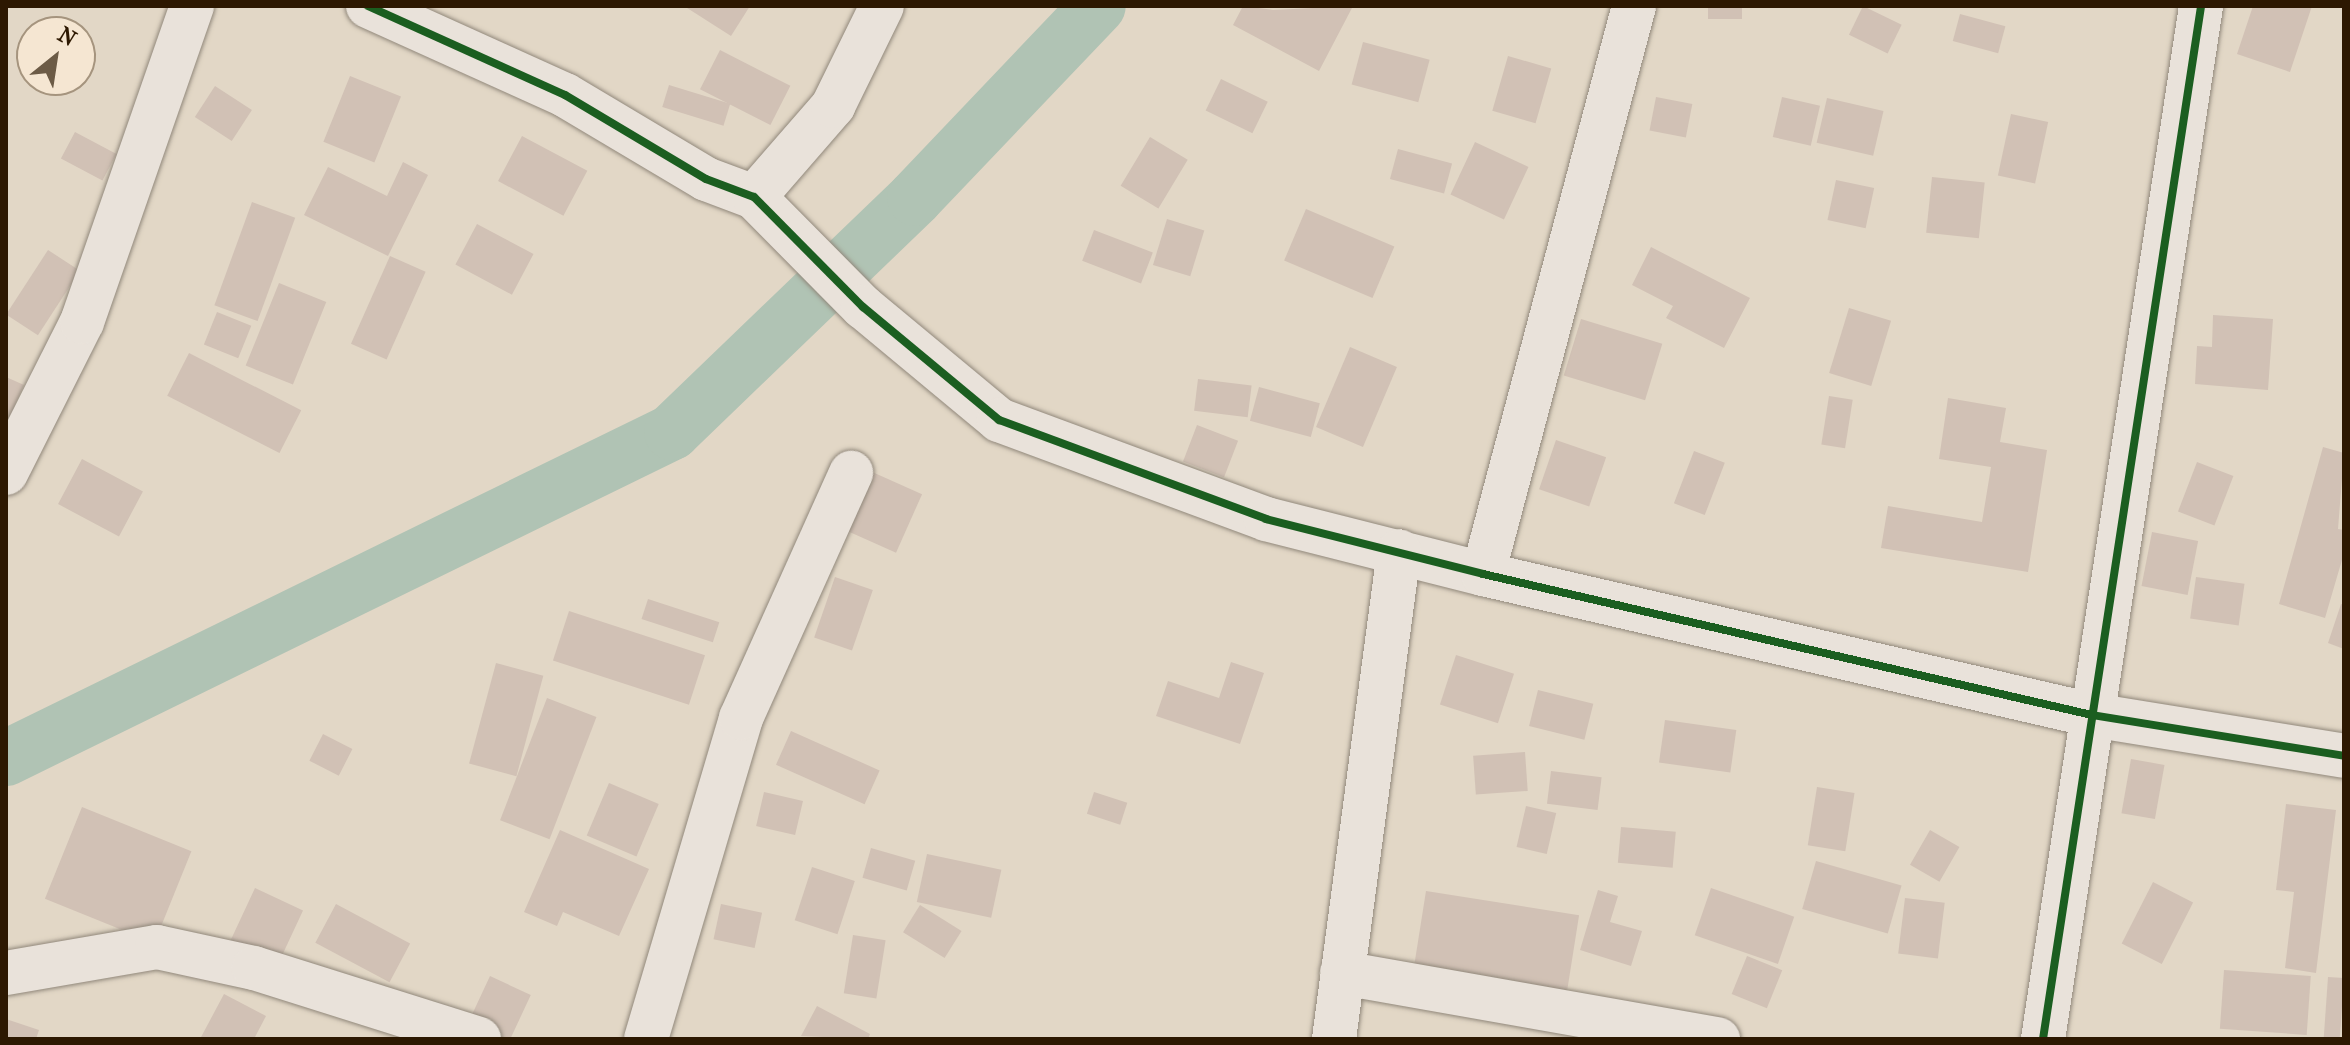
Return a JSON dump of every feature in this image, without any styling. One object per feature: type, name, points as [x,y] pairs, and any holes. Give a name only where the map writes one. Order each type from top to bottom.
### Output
[{"type":"street","points":[[6,473],[82,322],[192,6]]},
{"type":"street","points":[[368,6],[424,16],[754,197],[863,307],[999,420],[1266,519],[1483,574],[2092,715],[2344,756]]},
{"type":"street","points":[[754,197],[833,106],[882,6]]},
{"type":"street","points":[[1483,574],[1634,6]]},
{"type":"street","points":[[2043,1039],[2201,6]]},
{"type":"street","points":[[646,1039],[741,718],[851,473]]},
{"type":"street","points":[[1334,1039],[1399,551]]},
{"type":"street","points":[[6,973],[157,947],[254,968],[479,1039]]},
{"type":"street","points":[[1342,973],[1718,1039]]},
{"type":"building","points":[[684,6],[750,6],[731,36]]},
{"type":"building","points":[[1243,6],[1273,10],[1353,6],[1319,71],[1233,25]]},
{"type":"building","points":[[1708,6],[1742,6],[1742,19],[1708,19]]},
{"type":"building","points":[[1863,6],[1902,25],[1888,54],[1849,35]]},
{"type":"building","points":[[2253,6],[2312,6],[2290,72],[2237,54]]},
{"type":"building","points":[[1960,14],[2005,26],[1998,53],[1953,41]]},
{"type":"building","points":[[1363,42],[1430,60],[1418,102],[1352,85]]},
{"type":"building","points":[[720,50],[790,86],[770,125],[700,89]]},
{"type":"building","points":[[1508,56],[1551,68],[1536,123],[1492,111]]},
{"type":"building","points":[[350,76],[401,97],[374,162],[323,142]]},
{"type":"building","points":[[1221,79],[1268,102],[1252,133],[1206,110]]},
{"type":"building","points":[[669,85],[730,104],[723,126],[662,107]]},
{"type":"building","points":[[215,86],[252,110],[232,141],[195,117]]},
{"type":"building","points":[[1656,97],[1692,104],[1686,137],[1650,130]]},
{"type":"building","points":[[1782,97],[1820,106],[1811,146],[1773,137]]},
{"type":"building","points":[[1827,98],[1884,111],[1873,156],[1817,143]]},
{"type":"building","points":[[2011,114],[2048,122],[2035,184],[1998,176]]},
{"type":"building","points":[[75,132],[116,154],[102,181],[61,158]]},
{"type":"building","points":[[522,136],[587,171],[563,216],[498,181]]},
{"type":"building","points":[[1150,137],[1188,160],[1158,209],[1121,186]]},
{"type":"building","points":[[1475,142],[1528,167],[1504,220],[1450,195]]},
{"type":"building","points":[[1398,149],[1452,163],[1444,193],[1390,179]]},
{"type":"building","points":[[403,162],[428,175],[388,256],[304,215],[328,167],[387,196]]},
{"type":"building","points":[[1932,177],[1985,183],[1979,238],[1926,233]]},
{"type":"building","points":[[1836,180],[1874,188],[1866,228],[1827,220]]},
{"type":"building","points":[[252,202],[295,218],[258,321],[214,305]]},
{"type":"building","points":[[1306,209],[1394,247],[1372,298],[1284,261]]},
{"type":"building","points":[[1167,219],[1204,230],[1190,276],[1153,265]]},
{"type":"building","points":[[477,224],[534,254],[512,295],[455,265]]},
{"type":"building","points":[[1094,230],[1153,253],[1141,283],[1082,261]]},
{"type":"building","points":[[1651,247],[1750,298],[1724,348],[1666,318],[1673,306],[1632,285]]},
{"type":"building","points":[[48,250],[80,271],[38,335],[6,315]]},
{"type":"building","points":[[390,256],[426,272],[387,360],[351,344]]},
{"type":"building","points":[[279,283],[326,302],[293,385],[246,366]]},
{"type":"building","points":[[1849,308],[1891,321],[1871,386],[1829,373]]},
{"type":"building","points":[[217,312],[251,326],[238,358],[204,344]]},
{"type":"building","points":[[2213,315],[2273,319],[2268,390],[2195,384],[2197,346],[2212,347]]},
{"type":"building","points":[[1581,319],[1662,344],[1645,400],[1564,375]]},
{"type":"building","points":[[1350,347],[1397,367],[1363,447],[1316,427]]},
{"type":"building","points":[[189,353],[301,410],[279,453],[167,396]]},
{"type":"building","points":[[6,377],[24,385],[6,426]]},
{"type":"building","points":[[1198,379],[1252,386],[1248,417],[1194,411]]},
{"type":"building","points":[[1259,387],[1320,403],[1311,437],[1250,421]]},
{"type":"building","points":[[1829,396],[1853,400],[1845,448],[1821,444]]},
{"type":"building","points":[[1948,398],[2006,408],[2000,442],[2047,450],[2028,572],[1881,548],[1888,506],[1982,522],[1991,467],[1939,459]]},
{"type":"building","points":[[1197,425],[1238,441],[1224,477],[1183,461]]},
{"type":"building","points":[[1556,440],[1606,457],[1589,506],[1539,489]]},
{"type":"building","points":[[2323,447],[2344,453],[2338,529],[2344,530],[2344,553],[2325,618],[2279,604]]},
{"type":"building","points":[[1694,451],[1725,463],[1705,515],[1674,503]]},
{"type":"building","points":[[82,459],[143,491],[119,536],[58,504]]},
{"type":"building","points":[[2197,462],[2233,476],[2214,525],[2178,511]]},
{"type":"building","points":[[870,471],[922,494],[896,553],[844,529]]},
{"type":"building","points":[[2152,532],[2198,541],[2188,595],[2142,586]]},
{"type":"building","points":[[835,577],[873,590],[852,651],[814,638]]},
{"type":"building","points":[[2196,577],[2245,584],[2239,625],[2190,619]]},
{"type":"building","points":[[648,599],[719,622],[713,642],[642,619]]},
{"type":"building","points":[[2341,604],[2344,605],[2344,649],[2328,643]]},
{"type":"building","points":[[569,611],[705,655],[689,705],[553,660]]},
{"type":"building","points":[[1456,655],[1514,674],[1498,723],[1440,704]]},
{"type":"building","points":[[1231,662],[1264,673],[1240,744],[1156,716],[1168,681],[1219,698]]},
{"type":"building","points":[[496,663],[543,676],[516,776],[469,763]]},
{"type":"building","points":[[1538,690],[1593,704],[1584,740],[1529,726]]},
{"type":"building","points":[[547,698],[596,717],[550,839],[500,820]]},
{"type":"building","points":[[1665,720],[1736,730],[1730,773],[1659,763]]},
{"type":"building","points":[[791,731],[880,770],[865,804],[776,765]]},
{"type":"building","points":[[323,734],[352,749],[339,776],[309,761]]},
{"type":"building","points":[[1525,752],[1528,791],[1476,795],[1473,756]]},
{"type":"building","points":[[2131,759],[2164,765],[2155,819],[2121,813]]},
{"type":"building","points":[[1551,771],[1602,777],[1598,810],[1547,804]]},
{"type":"building","points":[[609,783],[659,804],[636,857],[587,835]]},
{"type":"building","points":[[1817,787],[1855,793],[1845,851],[1808,845]]},
{"type":"building","points":[[764,792],[803,801],[795,835],[756,826]]},
{"type":"building","points":[[1094,792],[1127,803],[1120,825],[1087,814]]},
{"type":"building","points":[[2286,804],[2336,810],[2316,973],[2285,968],[2294,892],[2276,890]]},
{"type":"building","points":[[1526,806],[1556,813],[1547,854],[1517,847]]},
{"type":"building","points":[[82,807],[191,851],[154,943],[45,899]]},
{"type":"building","points":[[1621,827],[1676,832],[1673,868],[1618,863]]},
{"type":"building","points":[[560,830],[649,869],[619,936],[563,912],[557,926],[524,912]]},
{"type":"building","points":[[1930,830],[1959,847],[1939,882],[1910,865]]},
{"type":"building","points":[[871,848],[915,861],[907,890],[862,878]]},
{"type":"building","points":[[927,854],[1001,870],[991,918],[917,902]]},
{"type":"building","points":[[1816,861],[1902,886],[1888,934],[1802,909]]},
{"type":"building","points":[[812,867],[855,881],[837,934],[795,920]]},
{"type":"building","points":[[2153,882],[2193,902],[2162,964],[2122,943]]},
{"type":"building","points":[[255,888],[303,910],[276,968],[228,946]]},
{"type":"building","points":[[1711,888],[1794,917],[1778,964],[1695,935]]},
{"type":"building","points":[[1598,890],[1618,896],[1610,922],[1642,931],[1631,966],[1580,950]]},
{"type":"building","points":[[1426,891],[1579,915],[1563,1015],[1410,991]]},
{"type":"building","points":[[1905,898],[1945,903],[1938,958],[1898,954]]},
{"type":"building","points":[[336,904],[410,943],[390,982],[315,943]]},
{"type":"building","points":[[721,904],[762,913],[755,948],[714,939]]},
{"type":"building","points":[[920,905],[962,931],[945,958],[903,932]]},
{"type":"building","points":[[853,935],[886,940],[876,998],[844,993]]},
{"type":"building","points":[[1747,956],[1782,970],[1767,1008],[1732,994]]},
{"type":"building","points":[[2224,970],[2311,976],[2307,1035],[2220,1029]]},
{"type":"building","points":[[490,976],[531,995],[510,1039],[500,1039],[468,1024]]},
{"type":"building","points":[[2328,977],[2344,978],[2340,1039],[2324,1039]]},
{"type":"building","points":[[224,994],[266,1016],[254,1039],[200,1039]]},
{"type":"building","points":[[817,1006],[870,1034],[868,1039],[801,1036]]},
{"type":"building","points":[[6,1019],[39,1030],[36,1039],[6,1039]]},
{"type":"waterway","points":[[6,758],[672,432],[915,198],[1098,6]]},
{"type":"cycle path","points":[[368,6],[565,95],[706,179],[754,197],[863,307],[999,420],[1266,519],[1483,574],[2092,715],[2344,756]]},
{"type":"cycle path","points":[[2043,1039],[2201,6]]}]
